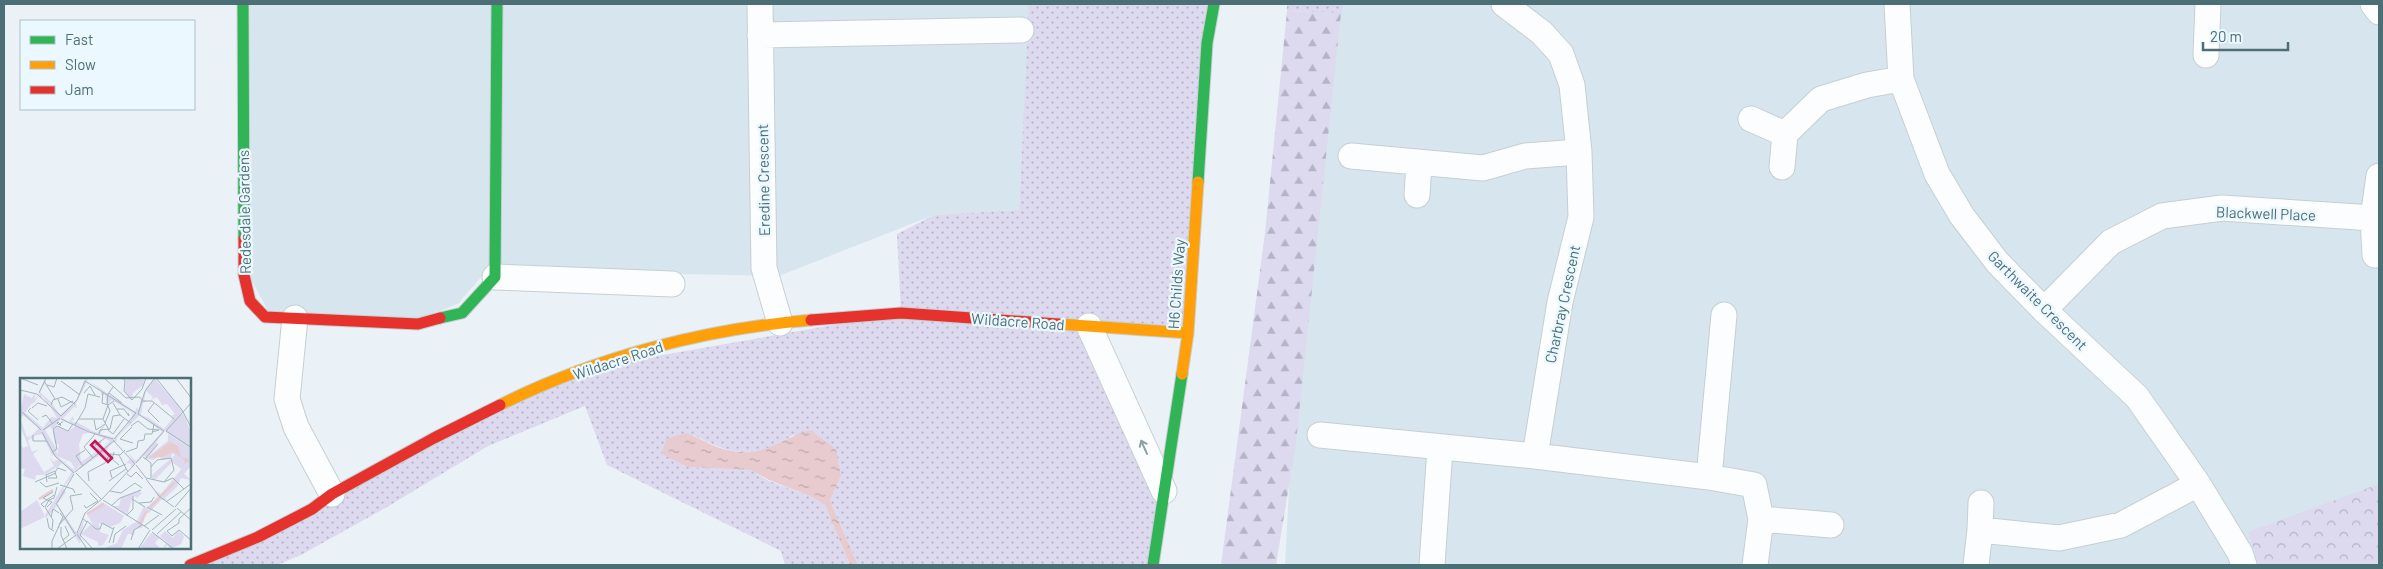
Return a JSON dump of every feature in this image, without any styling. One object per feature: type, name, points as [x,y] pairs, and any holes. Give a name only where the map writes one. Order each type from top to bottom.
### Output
[{"type":"street","name":"Redesdale Gardens","points":[[243,4],[244,275],[250,301],[265,317],[418,324],[462,313],[495,277]]},
{"type":"street","points":[[497,4],[495,277],[672,284]]},
{"type":"street","name":"Eredine Crescent","points":[[760,4],[764,268],[780,323]]},
{"type":"street","name":"H6 Childs Way","points":[[1154,561],[1188,333],[1206,53],[1214,4]]},
{"type":"street","name":"Charbray Crescent","points":[[1504,4],[1542,33],[1561,54],[1572,85],[1579,152],[1581,217],[1560,302],[1535,456]]},
{"type":"street","name":"Garthwaite Crescent","points":[[1897,4],[1902,79],[1937,174],[1962,216],[1998,263],[2044,310],[2137,397],[2198,484],[2240,553],[2244,565]]},
{"type":"street","points":[[2206,55],[2208,4]]},
{"type":"street","points":[[2373,4],[2379,12]]},
{"type":"street","points":[[760,35],[1021,30]]},
{"type":"street","points":[[1782,167],[1785,134],[1821,99],[1868,85],[1902,79]]},
{"type":"street","points":[[1751,119],[1785,134]]},
{"type":"street","points":[[1351,156],[1418,164],[1482,168],[1524,156],[1579,152]]},
{"type":"street","points":[[1417,195],[1418,164]]},
{"type":"street","points":[[2375,255],[2373,218],[2379,176]]},
{"type":"street","name":"Blackwell Place","points":[[2044,310],[2111,242],[2162,216],[2222,208],[2373,218]]},
{"type":"street","name":"Wildacre Road","points":[[190,565],[258,537],[312,509],[332,494],[434,438],[522,394],[583,369],[669,344],[780,323],[901,313],[1188,333]]},
{"type":"street","points":[[1709,478],[1724,315]]},
{"type":"street","points":[[295,318],[287,398],[296,427],[332,494]]},
{"type":"street","points":[[1089,326],[1164,491]]},
{"type":"street","points":[[1320,435],[1535,456],[1754,485],[1761,519],[1755,565]]},
{"type":"street","points":[[1432,565],[1440,448]]},
{"type":"street","points":[[1980,530],[2059,538],[2121,525],[2198,484]]},
{"type":"street","points":[[1976,565],[1980,530],[1980,502]]},
{"type":"street","points":[[1761,519],[1831,525]]},
{"type":"shaded area","points":[[250,4],[1030,4],[1019,210],[934,215],[779,276],[487,270],[458,304],[420,318],[268,311],[250,277]]},
{"type":"shaded area","points":[[1314,4],[2379,4],[2379,565],[1285,565]]},
{"type":"green space","points":[[1029,4],[1214,4],[1188,333],[1090,326],[1164,491],[1153,565],[858,565],[830,501],[841,476],[838,462],[793,435],[767,449],[743,452],[720,447],[693,435],[688,467],[751,470],[769,481],[810,496],[825,505],[850,565],[785,565],[781,551],[607,465],[585,406],[488,446],[387,507],[301,555],[277,565],[190,565],[583,369],[901,313],[897,234],[934,215],[1019,210]]},
{"type":"green space","points":[[1287,4],[1344,4],[1341,13],[1287,11]]},
{"type":"green space","points":[[1287,11],[1341,13],[1296,443],[1276,565],[1221,565],[1265,233]]},
{"type":"green space","points":[[2379,484],[2379,565],[2259,565],[2248,532]]},
{"type":"water","points":[[810,430],[836,449],[841,476],[830,501],[858,565],[850,565],[825,505],[810,496],[769,480],[751,470],[688,467],[662,454],[666,439],[685,433],[717,447],[745,452],[766,449]]},
{"type":"traffic: fast","points":[[243,4],[244,239]]},
{"type":"traffic: fast","points":[[440,318],[462,313],[495,277],[497,4]]},
{"type":"traffic: fast","points":[[1198,182],[1207,43],[1214,4]]},
{"type":"traffic: fast","points":[[1153,565],[1182,374]]},
{"type":"traffic: slow","points":[[1182,374],[1188,333],[1198,182]]},
{"type":"traffic: slow","points":[[500,405],[574,373],[612,359],[651,348],[731,330],[811,320]]},
{"type":"traffic: slow","points":[[1059,324],[1188,333]]},
{"type":"traffic: jam","points":[[244,239],[244,275],[250,301],[265,317],[418,324],[440,318]]},
{"type":"traffic: jam","points":[[811,320],[901,313],[1059,324]]},
{"type":"traffic: jam","points":[[190,565],[258,537],[312,509],[332,494],[434,438],[500,405]]}]
